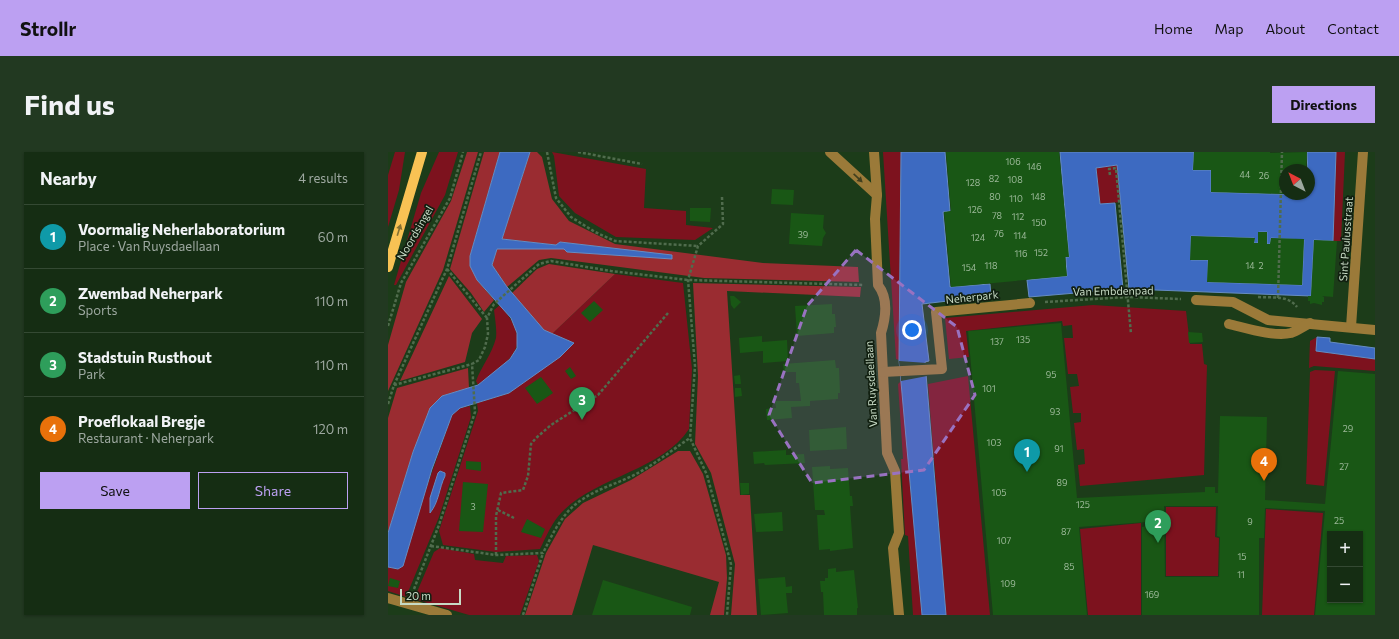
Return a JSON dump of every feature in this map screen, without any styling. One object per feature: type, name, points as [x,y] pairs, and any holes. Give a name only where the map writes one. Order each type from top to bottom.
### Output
[{"type":"main road","name":"Noordsingel","points":[[388,267],[422,152]]},
{"type":"street","points":[[830,152],[877,195]]},
{"type":"street","name":"Van Ruysdaellaan","points":[[874,152],[877,195],[874,219],[878,286],[884,293],[885,319],[880,333],[887,453],[895,471],[899,533],[893,548],[899,615]]},
{"type":"street","name":"Sint Paulusstraat","points":[[1351,327],[1363,152]]},
{"type":"street","points":[[1196,300],[1233,302],[1268,320],[1375,330]]},
{"type":"street","name":"Neherpark","points":[[883,372],[942,369],[936,312],[1030,303]]},
{"type":"street","points":[[1229,324],[1262,332],[1290,333],[1310,323]]},
{"type":"street","points":[[388,598],[447,615]]},
{"type":"path","name":"Noordsingel","points":[[388,326],[401,283],[450,198],[463,152]]},
{"type":"path","points":[[388,404],[394,385],[447,269],[481,152]]},
{"type":"path","points":[[547,152],[556,198],[571,217],[615,241],[698,246]]},
{"type":"path","points":[[578,152],[642,164]]},
{"type":"path","points":[[1278,298],[1282,152]]},
{"type":"path","points":[[1110,175],[1109,169],[1116,168],[1131,334]]},
{"type":"path","points":[[722,198],[723,224],[698,246],[688,280],[695,366],[690,438],[707,475],[731,564],[727,615]]},
{"type":"path","points":[[394,385],[472,364],[478,360],[485,348],[488,334],[487,318],[494,304],[539,264],[551,261],[611,271],[688,280],[878,286]]},
{"type":"path","points":[[447,269],[487,318]]},
{"type":"path","name":"Van Embdenpad","points":[[1030,303],[1127,297],[1196,300]]},
{"type":"path","points":[[1284,298],[1292,300]]},
{"type":"path","points":[[496,554],[498,510],[501,493],[523,490],[528,476],[531,444],[551,425],[598,395],[668,313]]},
{"type":"path","points":[[408,604],[439,525],[475,412],[472,364]]},
{"type":"path","points":[[522,615],[543,553],[554,530],[566,514],[582,499],[636,474],[690,438]]},
{"type":"path","points":[[498,510],[514,518]]},
{"type":"path","points":[[430,546],[496,554],[543,553]]},
{"type":"highlighted area","points":[[856,250],[957,327],[975,395],[924,470],[812,483],[769,415],[807,306]]},
{"type":"shaded area","points":[[395,152],[405,152],[399,190],[388,227],[388,175]]},
{"type":"shaded area","points":[[439,152],[458,152],[445,195],[396,285],[394,285],[421,193]]},
{"type":"shaded area","points":[[467,152],[478,152],[443,270],[388,391],[388,345],[406,282],[451,201]]},
{"type":"shaded area","points":[[484,152],[500,152],[470,256],[477,280],[494,300],[484,312],[471,293],[450,269]]},
{"type":"shaded area","points":[[530,152],[537,152],[542,157],[552,199],[569,221],[615,244],[763,263],[858,267],[859,282],[704,278],[551,258],[539,260],[507,287],[492,265],[497,249],[564,249],[567,252],[672,256],[561,242],[556,245],[502,239]]},
{"type":"shaded area","points":[[552,152],[646,169],[644,208],[686,211],[686,225],[713,228],[695,240],[616,237],[575,213],[559,196],[554,156]]},
{"type":"shaded area","points":[[883,152],[901,152],[899,360],[896,359]]},
{"type":"shaded area","points":[[1336,152],[1345,152],[1341,241],[1333,241]]},
{"type":"shaded area","points":[[1118,165],[1121,202],[1100,204],[1096,168]]},
{"type":"shaded area","points":[[549,264],[615,274],[552,334],[544,331],[512,293],[537,269]]},
{"type":"shaded area","points":[[615,274],[683,283],[692,369],[689,429],[677,443],[663,454],[646,464],[592,490],[576,500],[555,520],[540,549],[496,552],[443,545],[439,531],[478,411],[477,403],[509,393],[574,343],[552,334]]},
{"type":"shaded area","points":[[449,276],[482,319],[472,333],[465,362],[400,381]]},
{"type":"shaded area","points":[[693,283],[861,287],[860,297],[727,291],[740,495],[750,495],[757,615],[731,615],[735,564],[711,473],[695,444],[698,376]]},
{"type":"shaded area","points":[[500,305],[516,331],[517,341],[515,351],[501,367],[478,385],[476,381],[492,350],[496,338],[494,310]]},
{"type":"shaded area","points":[[1093,305],[1186,311],[1190,344],[1202,344],[1204,364],[1207,365],[1204,475],[1080,486],[1078,465],[1085,464],[1084,449],[1077,450],[1074,423],[1081,422],[1081,413],[1073,413],[1070,387],[1079,386],[1077,374],[1068,374],[1064,338],[1073,338],[1072,325],[1063,326],[1062,321],[966,331],[969,357],[949,359],[945,318]]},
{"type":"shaded area","points":[[1317,337],[1316,351],[1375,359],[1375,371],[1314,366],[1309,368],[1310,341]]},
{"type":"shaded area","points":[[468,368],[469,388],[442,396],[413,452],[388,533],[388,418],[397,388]]},
{"type":"shaded area","points":[[1315,370],[1335,371],[1324,486],[1306,484],[1310,372]]},
{"type":"shaded area","points":[[968,376],[990,615],[946,615],[928,384]]},
{"type":"shaded area","points":[[901,381],[922,615],[913,615],[908,536],[905,535],[901,459],[903,459],[898,384]]},
{"type":"shaded area","points":[[470,406],[471,417],[439,517],[406,597],[388,591],[388,567],[398,569],[452,415],[460,408]]},
{"type":"shaded area","points":[[678,451],[690,451],[703,474],[726,555],[727,578],[724,615],[710,615],[719,582],[593,545],[572,615],[525,615],[546,553],[565,519],[583,503],[631,480]]},
{"type":"shaded area","points":[[1166,507],[1216,507],[1215,537],[1219,538],[1218,576],[1166,576]]},
{"type":"shaded area","points":[[1266,509],[1323,513],[1314,615],[1262,615]]},
{"type":"shaded area","points":[[1141,523],[1141,615],[1088,615],[1080,529]]},
{"type":"shaded area","points":[[440,548],[474,554],[475,560],[503,563],[506,556],[537,555],[539,561],[520,615],[469,615],[414,599],[434,552]]},
{"type":"water","points":[[500,152],[530,152],[502,239],[556,245],[560,242],[672,255],[672,259],[567,252],[564,249],[497,249],[492,265],[507,287],[544,330],[574,343],[560,357],[509,393],[460,408],[452,415],[432,469],[403,566],[398,569],[388,567],[388,533],[413,452],[430,408],[442,396],[478,385],[510,359],[517,348],[517,333],[511,318],[477,280],[470,266],[470,256]]},
{"type":"water","points":[[901,152],[945,152],[950,211],[943,212],[950,287],[990,284],[991,296],[922,304],[929,361],[925,362],[946,615],[922,615],[899,360]]},
{"type":"water","points":[[1060,152],[1194,152],[1193,170],[1211,170],[1211,192],[1279,194],[1279,200],[1315,200],[1315,164],[1308,164],[1307,152],[1336,152],[1333,241],[1314,240],[1311,296],[1129,289],[1117,165],[1096,168],[1100,204],[1115,203],[1123,289],[1029,297],[1027,280],[1067,276],[1066,257],[1069,257]],"holes":[[[1259,232],[1267,232],[1267,244],[1270,244],[1271,238],[1304,240],[1302,285],[1208,282],[1208,260],[1191,260],[1191,236],[1254,238],[1254,243],[1258,243]]]},
{"type":"water","points":[[1317,337],[1330,338],[1330,342],[1375,348],[1375,359],[1316,351]]},
{"type":"water","points":[[440,471],[445,473],[445,476],[433,509],[430,513],[430,498]]},
{"type":"pier","points":[[899,361],[927,363],[927,376],[901,381]]},
{"type":"building","points":[[946,152],[1059,152],[1069,257],[1065,257],[1067,276],[951,287],[944,212],[951,211]]},
{"type":"building","points":[[1194,152],[1307,152],[1306,164],[1279,164],[1279,194],[1211,192],[1211,170],[1193,170]]},
{"type":"building","points":[[772,189],[794,190],[793,205],[771,204]]},
{"type":"building","points":[[690,208],[711,208],[710,222],[690,221]]},
{"type":"building","points":[[791,213],[824,215],[823,228],[826,233],[823,238],[822,246],[789,244]]},
{"type":"building","points":[[1258,232],[1267,232],[1267,244],[1270,244],[1271,238],[1304,239],[1302,285],[1207,282],[1208,260],[1190,260],[1191,236],[1255,238],[1254,243],[1258,243]]},
{"type":"building","points":[[1314,240],[1337,241],[1333,297],[1322,296],[1324,297],[1324,302],[1322,302],[1322,305],[1314,303],[1310,304],[1310,301],[1308,301],[1308,296],[1311,296]]},
{"type":"building","points":[[730,296],[734,296],[741,302],[734,309],[731,305]]},
{"type":"building","points":[[594,301],[603,310],[590,322],[581,313]]},
{"type":"building","points":[[832,304],[832,314],[835,314],[836,327],[834,327],[834,333],[797,336],[795,306]]},
{"type":"building","points":[[1061,323],[1077,498],[1205,492],[1205,487],[1215,487],[1215,493],[1218,493],[1220,416],[1267,417],[1265,500],[1325,504],[1338,371],[1375,374],[1375,615],[1315,615],[1325,511],[1265,508],[1264,538],[1259,538],[1259,615],[1142,615],[1142,527],[1147,526],[1147,522],[1079,527],[1087,615],[993,615],[968,331]],"holes":[[[1164,506],[1218,506],[1217,536],[1220,537],[1219,577],[1165,577]]]},
{"type":"building","points":[[1188,332],[1202,333],[1203,342],[1189,343]]},
{"type":"building","points":[[762,336],[762,342],[787,340],[788,361],[763,363],[763,351],[740,353],[739,338]]},
{"type":"building","points":[[835,360],[836,368],[839,368],[840,393],[838,393],[838,399],[810,401],[810,406],[791,407],[792,418],[767,420],[766,409],[776,408],[775,401],[801,401],[799,383],[796,383],[796,372],[784,372],[783,364]]},
{"type":"building","points":[[570,367],[576,376],[571,379],[565,371]]},
{"type":"building","points":[[740,375],[741,384],[735,384],[734,376]]},
{"type":"building","points":[[541,377],[553,393],[537,404],[525,388]]},
{"type":"building","points":[[735,388],[741,388],[742,396],[735,397]]},
{"type":"building","points":[[846,427],[847,449],[810,451],[809,430]]},
{"type":"building","points":[[786,450],[786,455],[804,454],[805,463],[765,465],[764,463],[754,464],[753,452]]},
{"type":"building","points":[[466,461],[481,462],[481,471],[466,469]]},
{"type":"building","points":[[830,466],[830,469],[848,468],[850,496],[852,496],[853,506],[850,506],[853,548],[830,551],[830,549],[819,550],[817,515],[825,515],[824,510],[815,510],[812,467]]},
{"type":"building","points":[[463,482],[488,484],[483,532],[459,531]]},
{"type":"building","points":[[740,483],[749,483],[749,494],[741,495]]},
{"type":"building","points":[[782,512],[783,531],[756,532],[754,514]]},
{"type":"building","points":[[527,519],[545,529],[541,538],[521,532]]},
{"type":"building","points":[[836,568],[836,572],[854,570],[858,608],[857,615],[824,615],[823,592],[821,592],[820,581],[825,581],[825,578],[828,578],[828,569]]},
{"type":"building","points":[[785,577],[786,587],[792,586],[792,593],[786,593],[788,613],[761,615],[758,579]]},
{"type":"building","points":[[390,578],[400,581],[398,588],[388,586]]},
{"type":"building","points":[[603,580],[692,607],[690,615],[592,615]]},
{"type":"place","name":"Stadstuin Rusthout","points":[[582,420]]},
{"type":"place","name":"Voormalig Neherlaboratorium","points":[[1027,472]]},
{"type":"place","name":"Proeflokaal Bregje","points":[[1264,481]]},
{"type":"place","name":"Zwembad Neherpark","points":[[1158,543]]}]
